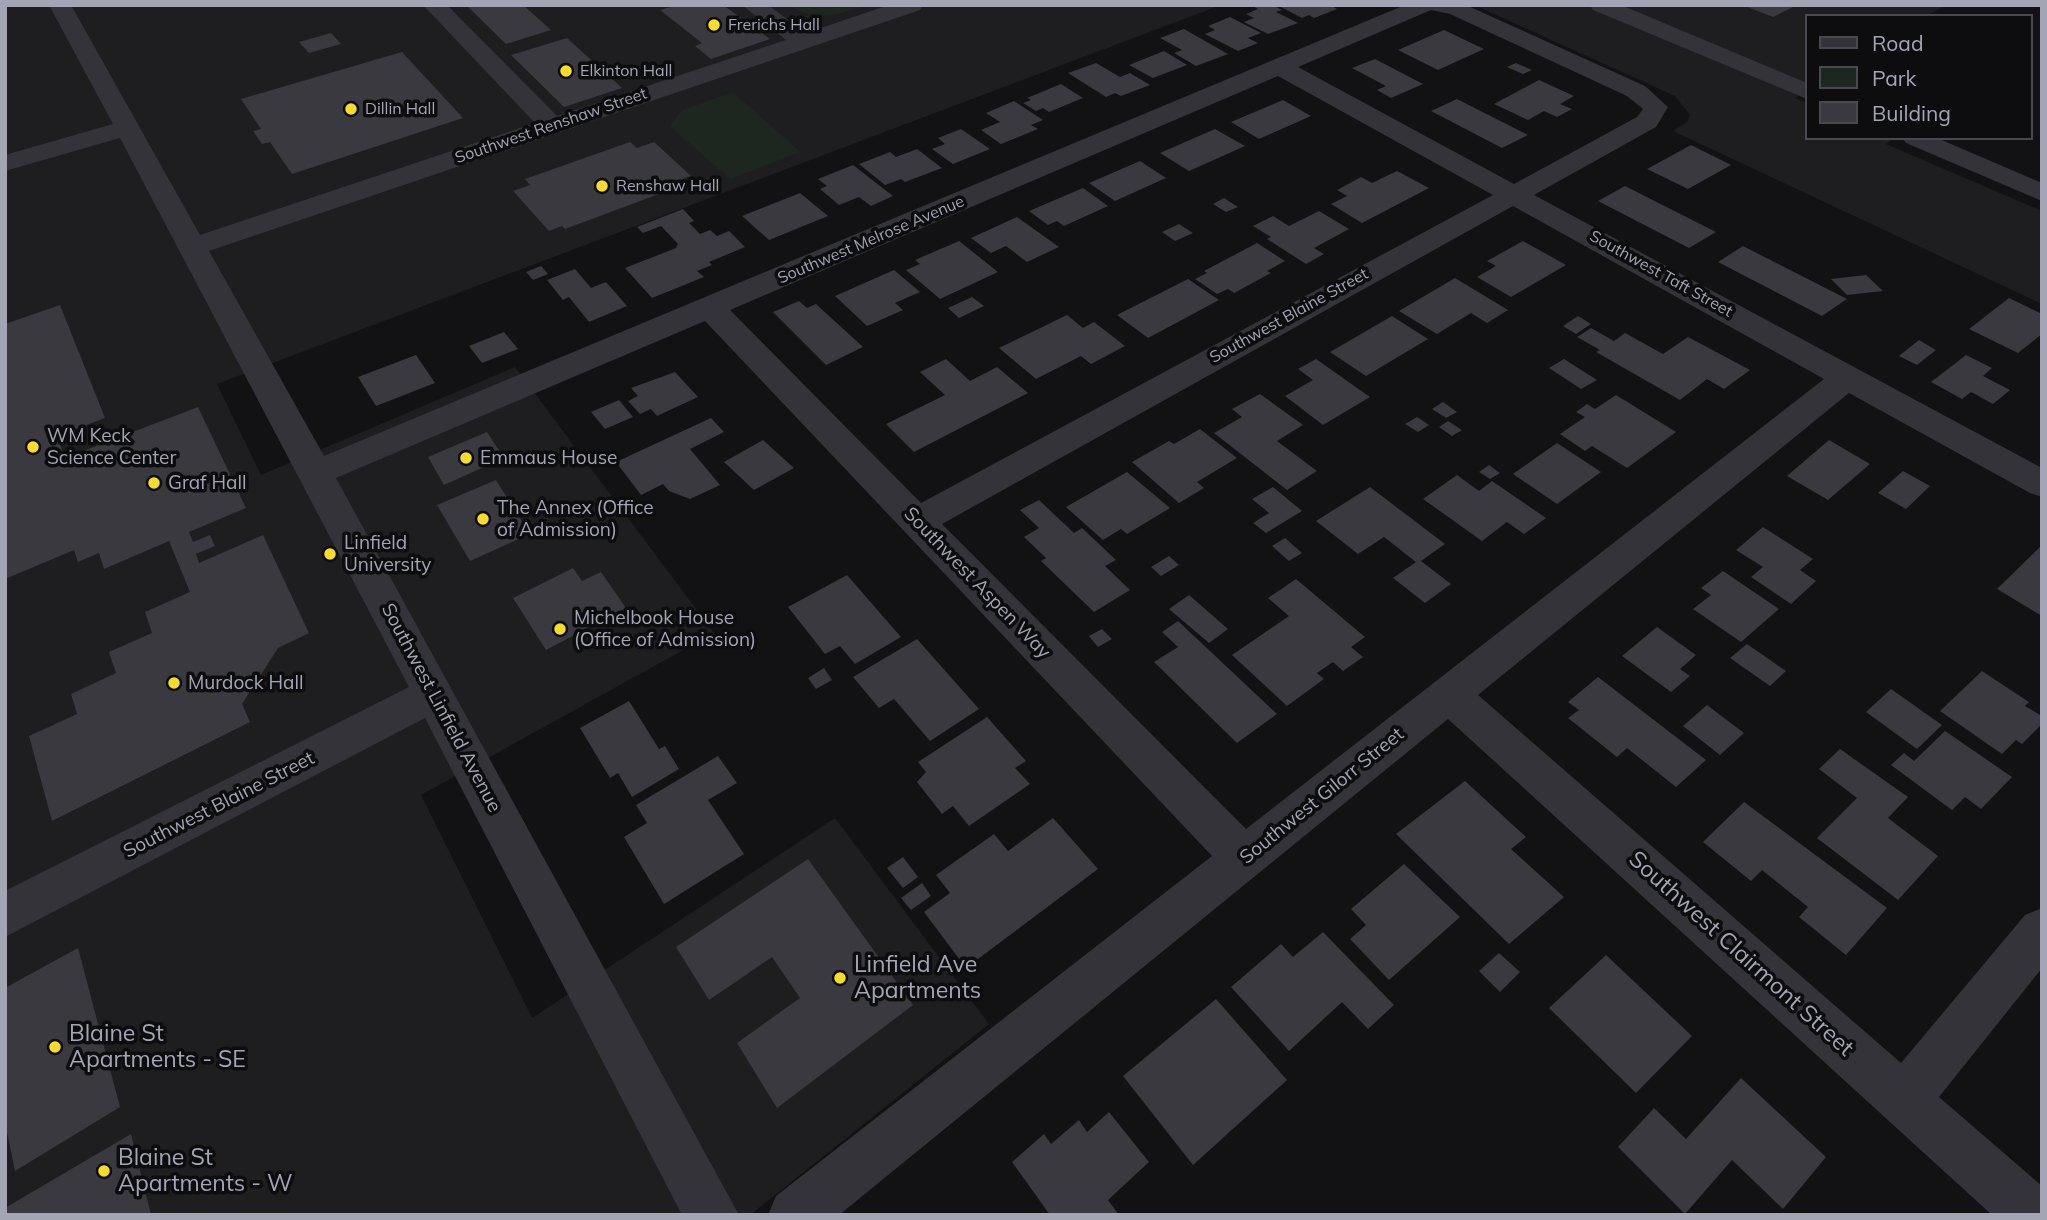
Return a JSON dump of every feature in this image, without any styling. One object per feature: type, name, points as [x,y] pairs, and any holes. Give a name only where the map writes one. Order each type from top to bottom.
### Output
[{"type":"street","name":"Southwest Linfield Avenue","points":[[60,5],[190,248],[316,473],[712,1215]]},
{"type":"street","points":[[434,5],[552,126]]},
{"type":"street","points":[[753,5],[804,42]]},
{"type":"street","name":"Southwest Renshaw Street","points":[[190,248],[912,5]]},
{"type":"street","name":"Southwest Melrose Avenue","points":[[316,473],[1425,5]]},
{"type":"street","name":"Southwest Blaine Street","points":[[917,521],[1647,122],[1656,107],[1636,91],[1456,9],[1436,5]]},
{"type":"street","points":[[1601,5],[1806,92]]},
{"type":"street","name":"Southwest Taft Street","points":[[1278,66],[2042,484]]},
{"type":"street","points":[[5,163],[127,128]]},
{"type":"street","points":[[1920,140],[2042,193]]},
{"type":"street","name":"Southwest Aspen Way","points":[[710,308],[1244,858]]},
{"type":"street","name":"Southwest Gilorr Street","points":[[795,1215],[1848,377]]},
{"type":"street","name":"Southwest Blaine Street","points":[[5,915],[433,694]]},
{"type":"street","name":"Southwest Clairmont Street","points":[[1449,694],[2033,1215]]},
{"type":"street","points":[[1904,1100],[2042,931]]},
{"type":"shaded area","name":"Linfield University","points":[[5,5],[1221,5],[217,384],[261,475],[515,367],[714,633],[421,795],[532,1018],[835,818],[989,1024],[750,1215],[5,1215]]},
{"type":"shaded area","points":[[1474,5],[1946,5],[1930,14],[1806,14],[1806,92],[1795,98],[1806,103],[1806,140],[1891,140],[1886,144],[2042,211],[2042,304],[1673,131],[1687,122],[1690,115],[1675,96]]},
{"type":"green space","points":[[789,5],[866,5],[837,14],[817,15],[798,11]]},
{"type":"green space","points":[[733,92],[800,152],[730,179],[670,126],[682,110]]},
{"type":"building","points":[[466,5],[523,5],[551,30],[506,44]]},
{"type":"building","name":"Frerichs Hall","points":[[677,5],[723,5],[770,39],[711,59],[695,46],[702,43],[660,10]]},
{"type":"building","points":[[1251,5],[1273,5],[1282,10],[1276,12],[1298,23],[1268,34],[1244,22],[1254,18],[1246,14],[1258,9]]},
{"type":"building","points":[[1277,5],[1330,5],[1337,9],[1314,18],[1309,15],[1302,18]]},
{"type":"building","points":[[1742,5],[1797,5],[1773,17]]},
{"type":"building","points":[[1230,17],[1261,33],[1248,38],[1258,43],[1238,51],[1205,34],[1215,30],[1208,26]]},
{"type":"building","points":[[1184,29],[1228,54],[1196,66],[1174,53],[1182,50],[1160,38]]},
{"type":"building","points":[[1444,30],[1484,49],[1438,70],[1398,50]]},
{"type":"building","points":[[331,33],[341,44],[309,53],[299,42]]},
{"type":"building","name":"Elkinton Hall","points":[[567,38],[622,88],[564,107],[511,55]]},
{"type":"building","points":[[1164,51],[1187,65],[1153,78],[1129,65]]},
{"type":"building","name":"Dillin Hall","points":[[402,52],[463,118],[292,174],[270,142],[262,144],[253,131],[261,129],[241,99]]},
{"type":"building","points":[[1375,59],[1423,84],[1391,98],[1377,90],[1386,86],[1352,68]]},
{"type":"building","points":[[1096,63],[1120,77],[1130,73],[1150,85],[1121,96],[1115,93],[1106,97],[1068,73]]},
{"type":"building","points":[[1516,63],[1532,70],[1523,74],[1507,67]]},
{"type":"building","points":[[1539,80],[1574,96],[1560,104],[1572,109],[1557,117],[1544,111],[1528,120],[1494,104]]},
{"type":"building","points":[[1061,84],[1083,98],[1049,112],[1043,108],[1036,111],[1023,103],[1031,100],[1027,98]]},
{"type":"building","points":[[1457,99],[1528,135],[1502,148],[1431,111]]},
{"type":"building","points":[[1283,100],[1311,116],[1259,139],[1231,122]]},
{"type":"building","points":[[1014,101],[1043,120],[1031,125],[1038,129],[1001,144],[981,130],[1000,122],[986,113]]},
{"type":"building","points":[[961,129],[990,149],[953,164],[932,149],[945,144],[938,138]]},
{"type":"building","points":[[1215,129],[1245,146],[1189,171],[1160,153]]},
{"type":"building","name":"Renshaw Hall","points":[[630,142],[637,148],[654,142],[691,176],[673,182],[678,187],[565,229],[562,226],[549,231],[513,191],[530,185],[525,179]]},
{"type":"building","points":[[1691,145],[1731,165],[1688,189],[1647,169]]},
{"type":"building","points":[[917,149],[942,168],[905,182],[901,179],[885,185],[859,164],[890,152],[896,157]]},
{"type":"building","points":[[1140,161],[1166,178],[1115,201],[1089,183]]},
{"type":"building","points":[[853,165],[893,196],[871,206],[859,197],[839,205],[820,189],[827,186],[818,179]]},
{"type":"building","points":[[1397,171],[1429,188],[1362,223],[1331,204],[1347,196],[1337,190],[1361,177],[1372,183]]},
{"type":"building","points":[[1625,186],[1716,232],[1689,248],[1598,201]]},
{"type":"building","points":[[1083,188],[1108,206],[1064,226],[1057,221],[1048,225],[1029,211]]},
{"type":"building","points":[[800,193],[828,216],[769,240],[742,216]]},
{"type":"building","points":[[1224,198],[1238,207],[1226,212],[1213,204]]},
{"type":"building","points":[[683,209],[694,221],[689,223],[700,234],[710,230],[717,236],[729,231],[745,247],[709,262],[712,265],[697,271],[704,277],[652,298],[625,268],[676,248],[678,244],[661,226],[643,233],[637,227]]},
{"type":"building","points":[[1319,211],[1349,229],[1314,248],[1324,254],[1306,264],[1267,239],[1271,237],[1253,226],[1273,216],[1289,226]]},
{"type":"building","points":[[1017,217],[1059,247],[1027,262],[1006,246],[991,253],[971,238]]},
{"type":"building","points":[[1179,224],[1193,233],[1175,241],[1162,232]]},
{"type":"building","points":[[959,241],[998,272],[940,299],[906,270],[920,264],[915,260]]},
{"type":"building","points":[[1523,241],[1566,265],[1511,297],[1477,277],[1496,266],[1487,261]]},
{"type":"building","points":[[1257,243],[1285,261],[1267,271],[1271,273],[1234,293],[1228,289],[1217,294],[1195,279],[1207,273],[1204,271]]},
{"type":"building","points":[[1743,246],[1847,299],[1822,316],[1718,262]]},
{"type":"building","points":[[541,266],[548,274],[533,280],[526,272]]},
{"type":"building","points":[[575,269],[591,288],[606,282],[627,306],[589,322],[569,297],[563,300],[547,280]]},
{"type":"building","points":[[894,270],[920,292],[895,303],[903,310],[867,326],[835,296]]},
{"type":"building","points":[[1866,275],[1883,291],[1847,295],[1831,279]]},
{"type":"building","points":[[1455,278],[1508,310],[1487,323],[1471,313],[1437,334],[1399,311]]},
{"type":"building","points":[[1188,279],[1219,300],[1148,338],[1117,315]]},
{"type":"building","points":[[972,297],[984,306],[959,318],[948,308]]},
{"type":"building","points":[[2009,298],[2042,314],[2042,334],[2018,353],[1969,329]]},
{"type":"building","points":[[799,301],[807,308],[816,304],[863,347],[826,365],[773,312]]},
{"type":"building","points":[[60,305],[105,418],[57,436],[65,458],[198,407],[246,508],[189,532],[193,542],[210,535],[215,546],[196,554],[199,563],[263,535],[309,633],[278,648],[242,704],[250,722],[52,821],[29,736],[77,714],[71,694],[116,673],[109,652],[152,633],[145,612],[190,592],[169,541],[104,569],[99,553],[78,562],[74,550],[5,579],[5,324]]},
{"type":"building","points":[[1067,315],[1083,328],[1094,322],[1125,346],[1091,364],[1081,356],[1036,379],[999,348]]},
{"type":"building","points":[[1392,316],[1428,339],[1366,376],[1330,352]]},
{"type":"building","points":[[1578,316],[1591,324],[1576,334],[1563,326]]},
{"type":"building","points":[[1591,328],[1614,341],[1625,333],[1663,354],[1688,337],[1750,370],[1724,389],[1707,379],[1680,400],[1596,352],[1600,350],[1577,337]]},
{"type":"building","points":[[504,332],[518,349],[482,363],[469,346]]},
{"type":"building","points":[[1919,340],[1936,350],[1917,365],[1899,356]]},
{"type":"building","points":[[416,355],[435,383],[376,406],[358,377]]},
{"type":"building","points":[[1966,355],[1992,368],[1983,376],[2010,390],[1993,404],[1971,392],[1962,399],[1931,382]]},
{"type":"building","points":[[946,359],[970,381],[997,367],[1028,393],[914,452],[886,424],[945,395],[920,372]]},
{"type":"building","points":[[1316,359],[1370,397],[1323,425],[1285,396],[1313,380],[1298,369]]},
{"type":"building","points":[[1564,359],[1597,380],[1581,389],[1549,368]]},
{"type":"building","points":[[675,372],[698,397],[657,416],[651,409],[640,414],[628,401],[638,396],[631,388]]},
{"type":"building","points":[[1260,394],[1303,425],[1277,441],[1317,471],[1287,490],[1214,433],[1242,417],[1232,409]]},
{"type":"building","points":[[1616,395],[1676,432],[1627,468],[1592,446],[1585,451],[1560,434],[1585,417],[1576,412],[1587,404],[1595,409]]},
{"type":"building","points":[[619,400],[633,417],[605,429],[591,412]]},
{"type":"building","points":[[1443,402],[1457,412],[1446,418],[1432,409]]},
{"type":"building","points":[[1417,417],[1429,425],[1418,432],[1405,424]]},
{"type":"building","points":[[711,418],[724,432],[690,449],[720,485],[690,499],[669,491],[663,484],[641,495],[616,462]]},
{"type":"building","points":[[1448,421],[1462,430],[1452,436],[1439,427]]},
{"type":"building","points":[[1200,429],[1237,458],[1197,482],[1204,488],[1179,503],[1132,462],[1169,441],[1174,444]]},
{"type":"building","name":"Emmaus House","points":[[487,432],[504,458],[444,485],[428,457]]},
{"type":"building","points":[[763,440],[794,468],[754,490],[724,462]]},
{"type":"building","points":[[1829,440],[1870,464],[1828,500],[1787,476]]},
{"type":"building","points":[[1557,443],[1601,472],[1557,504],[1513,474]]},
{"type":"building","points":[[1489,465],[1500,473],[1490,479],[1479,472]]},
{"type":"building","points":[[1903,471],[1930,486],[1906,509],[1878,493]]},
{"type":"building","points":[[1127,472],[1170,508],[1127,534],[1121,529],[1103,540],[1066,507]]},
{"type":"building","points":[[1457,475],[1479,491],[1492,481],[1546,518],[1524,534],[1507,522],[1482,541],[1423,499]]},
{"type":"building","name":"The Annex (Office of Admission)","points":[[496,480],[530,534],[470,561],[437,505]]},
{"type":"building","points":[[1273,487],[1302,511],[1266,533],[1253,523],[1269,513],[1252,499]]},
{"type":"building","points":[[1370,487],[1445,544],[1421,561],[1451,584],[1425,603],[1393,578],[1416,562],[1384,537],[1358,554],[1316,521]]},
{"type":"building","points":[[1039,500],[1074,533],[1082,528],[1116,560],[1105,566],[1130,590],[1094,612],[1041,561],[1046,558],[1024,537],[1039,528],[1020,510]]},
{"type":"building","points":[[1763,527],[1813,559],[1800,570],[1816,581],[1791,604],[1751,577],[1763,567],[1736,550]]},
{"type":"building","points":[[1285,538],[1302,553],[1289,561],[1272,546]]},
{"type":"building","points":[[2042,545],[2042,616],[1997,589]]},
{"type":"building","points":[[1169,556],[1179,565],[1161,576],[1151,567]]},
{"type":"building","name":"Michelbook House (Office of Admission)","points":[[573,568],[582,581],[601,572],[626,608],[546,650],[513,598]]},
{"type":"building","points":[[1723,571],[1779,609],[1741,642],[1693,609],[1711,595],[1701,588]]},
{"type":"building","points":[[847,575],[901,637],[855,664],[840,646],[825,654],[788,607]]},
{"type":"building","points":[[1296,579],[1365,637],[1351,647],[1363,657],[1343,671],[1333,662],[1317,673],[1324,679],[1287,706],[1232,655],[1289,616],[1268,598]]},
{"type":"building","points":[[1189,595],[1228,629],[1209,643],[1169,609]]},
{"type":"building","points":[[1178,621],[1277,714],[1237,743],[1154,662],[1178,647],[1162,632]]},
{"type":"building","points":[[1657,627],[1696,655],[1680,669],[1690,676],[1671,692],[1622,656]]},
{"type":"building","points":[[1102,629],[1112,639],[1098,647],[1089,636]]},
{"type":"building","points":[[917,639],[979,709],[930,741],[894,699],[879,708],[853,677]]},
{"type":"building","points":[[1747,644],[1786,671],[1770,686],[1730,658]]},
{"type":"building","points":[[824,668],[832,680],[816,689],[808,678]]},
{"type":"building","points":[[1982,671],[2029,702],[2025,706],[2042,716],[2042,724],[2022,744],[2016,740],[2002,754],[1940,711]]},
{"type":"building","points":[[1598,677],[1706,760],[1676,787],[1627,748],[1617,757],[1568,718],[1579,710],[1568,702]]},
{"type":"building","points":[[1891,689],[1942,725],[1917,749],[1866,712]]},
{"type":"building","points":[[629,701],[659,749],[665,746],[679,769],[632,797],[618,773],[610,778],[580,728]]},
{"type":"building","points":[[1707,705],[1744,733],[1720,755],[1683,726]]},
{"type":"building","points":[[987,717],[1026,761],[1015,768],[1030,784],[969,826],[953,806],[942,814],[917,782],[926,772],[918,762]]},
{"type":"building","points":[[1945,731],[2012,777],[1981,809],[1965,797],[1952,810],[1891,765],[1904,753],[1914,761]]},
{"type":"building","points":[[1840,749],[1908,797],[1888,818],[1938,856],[1898,900],[1817,838],[1857,798],[1819,769]]},
{"type":"building","points":[[718,756],[737,783],[708,800],[744,854],[664,904],[624,837],[647,823],[636,805]]},
{"type":"building","points":[[1465,781],[1526,837],[1511,849],[1564,897],[1509,944],[1396,834]]},
{"type":"building","points":[[1744,802],[1887,908],[1846,955],[1799,917],[1808,907],[1762,870],[1751,881],[1703,842]]},
{"type":"building","points":[[1053,818],[1098,869],[966,968],[924,912],[950,893],[936,875],[994,834],[1008,851]]},
{"type":"building","points":[[903,857],[918,877],[903,888],[887,868]]},
{"type":"building","name":"Linfield Ave Apartments","points":[[808,859],[913,1005],[777,1108],[737,1043],[800,998],[772,957],[709,1000],[676,947]]},
{"type":"building","points":[[1404,864],[1460,917],[1389,980],[1350,939],[1366,925],[1351,909]]},
{"type":"building","points":[[922,883],[931,896],[911,910],[901,898]]},
{"type":"building","points":[[1323,932],[1394,1005],[1368,1029],[1342,1002],[1289,1051],[1231,987],[1281,944],[1293,957]]},
{"type":"building","name":"Blaine St Apartments - SE","points":[[78,948],[120,1107],[15,1171],[5,1122],[5,988]]},
{"type":"building","points":[[1499,953],[1520,972],[1500,992],[1479,971]]},
{"type":"building","points":[[1606,955],[1692,1036],[1636,1093],[1549,1008]]},
{"type":"building","points":[[1216,999],[1287,1080],[1193,1165],[1123,1076]]},
{"type":"building","points":[[1741,1078],[1826,1157],[1783,1209],[1732,1160],[1685,1214],[1618,1147],[1654,1108],[1686,1139]]},
{"type":"building","points":[[1109,1112],[1149,1162],[1108,1200],[1119,1215],[1050,1215],[1012,1162],[1044,1134],[1051,1144],[1079,1120],[1087,1132]]},
{"type":"building","name":"Blaine St Apartments - W","points":[[131,1134],[151,1215],[5,1215],[5,1208]]},
{"type":"place","name":"Frerichs Hall","points":[[714,25]]},
{"type":"place","name":"Elkinton Hall","points":[[566,71]]},
{"type":"place","name":"Dillin Hall","points":[[351,109]]},
{"type":"place","name":"Renshaw Hall","points":[[602,186]]},
{"type":"place","name":"WM Keck Science Center","points":[[33,447]]},
{"type":"place","name":"Emmaus House","points":[[466,458]]},
{"type":"place","name":"Graf Hall","points":[[154,483]]},
{"type":"place","name":"The Annex (Office of Admission)","points":[[483,519]]},
{"type":"place","name":"Linfield University","points":[[330,554]]},
{"type":"place","name":"Michelbook House (Office of Admission)","points":[[560,629]]},
{"type":"place","name":"Murdock Hall","points":[[174,683]]},
{"type":"place","name":"Linfield Ave Apartments","points":[[840,978]]},
{"type":"place","name":"Blaine St Apartments - SE","points":[[55,1047]]},
{"type":"place","name":"Blaine St Apartments - W","points":[[104,1171]]}]
